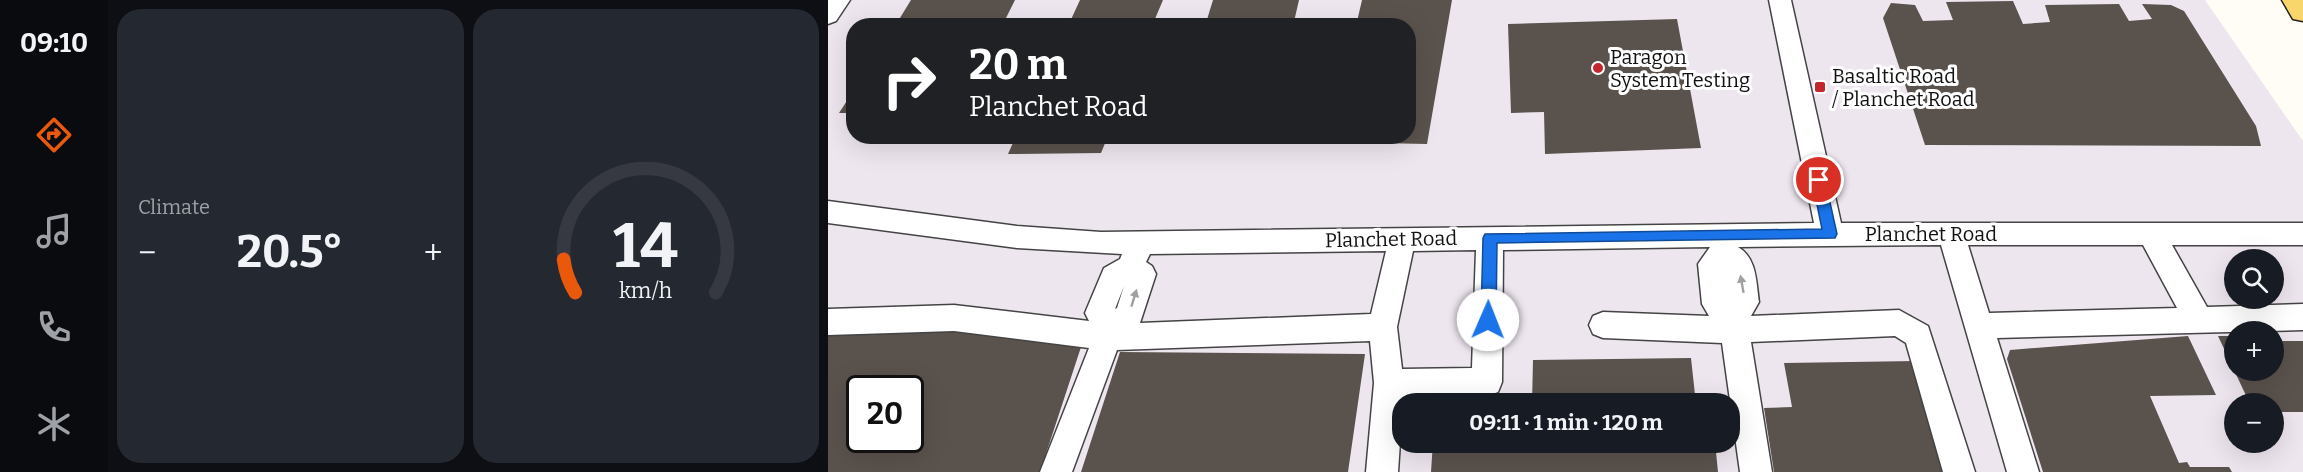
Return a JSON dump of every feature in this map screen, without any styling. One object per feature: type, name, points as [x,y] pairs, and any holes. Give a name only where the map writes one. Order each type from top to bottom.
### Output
[{"type":"main road","points":[[2295,0],[2303,12]]},
{"type":"street","points":[[828,16],[839,0]]},
{"type":"street","points":[[1780,0],[1830,234]]},
{"type":"street","name":"Planchet Road","points":[[832,217],[1052,241],[1136,255],[1402,240],[1490,238],[1724,244],[1830,234],[2303,234]]},
{"type":"street","points":[[1951,234],[2023,472]]},
{"type":"street","points":[[2151,234],[2199,320]]},
{"type":"street","points":[[1389,383],[1487,382],[1490,238]]},
{"type":"street","points":[[1382,472],[1389,383],[1383,327],[1402,240]]},
{"type":"street","points":[[1724,244],[1712,264],[1716,304],[1733,325],[1756,472]]},
{"type":"street","points":[[1056,472],[1110,331],[1129,316],[1142,274],[1136,255]]},
{"type":"street","points":[[1978,326],[2303,317]]},
{"type":"street","points":[[828,322],[954,318],[1110,331],[1383,327]]},
{"type":"street","points":[[1603,326],[1899,323],[1918,335],[1930,367],[1959,472]]},
{"type":"shaded area","points":[[828,0],[2205,0],[2303,141],[2303,472],[828,472]]},
{"type":"building","points":[[911,0],[1015,0],[1006,18],[900,18]]},
{"type":"building","points":[[1080,0],[1163,0],[1155,18],[1072,18]]},
{"type":"building","points":[[1213,0],[1299,0],[1295,18],[1207,18]]},
{"type":"building","points":[[1362,0],[1452,0],[1427,144],[1416,144],[1416,18],[1358,18]]},
{"type":"building","points":[[2013,1],[2023,24],[2050,22],[2045,5],[2119,4],[2129,21],[2152,19],[2142,4],[2171,5],[2184,11],[2256,126],[2261,146],[1925,145],[1883,18],[1891,3],[1915,5],[1923,21],[1953,20],[1946,2]]},
{"type":"building","name":"Paragon System Testing","points":[[1677,19],[1701,148],[1545,154],[1544,112],[1511,113],[1508,24]]},
{"type":"building","points":[[846,102],[846,113],[839,113]]},
{"type":"building","points":[[1012,144],[1105,144],[1101,153],[1008,154]]},
{"type":"building","points":[[917,324],[1082,344],[1040,472],[828,472],[828,329]]},
{"type":"building","points":[[2188,336],[2216,395],[2150,396],[2179,463],[2187,462],[2190,467],[2229,467],[2232,472],[2043,472],[2007,359],[2010,350]]},
{"type":"building","points":[[2218,336],[2224,336],[2224,349]]},
{"type":"building","points":[[2284,341],[2303,341],[2303,412],[2284,412],[2284,393],[2245,393],[2239,381],[2284,381]]},
{"type":"building","points":[[1120,352],[1365,354],[1348,472],[1081,472]]},
{"type":"building","points":[[1691,358],[1695,393],[1532,393],[1533,360]]},
{"type":"building","points":[[1916,361],[1946,472],[1774,472],[1764,408],[1792,407],[1784,363]]},
{"type":"building","points":[[1432,453],[1716,453],[1718,472],[1431,472]]},
{"type":"place","name":"Paragon System Testing","points":[[1598,68]]},
{"type":"place","name":"Basaltic Road / Planchet Road","points":[[1820,87]]},
{"type":"route","points":[[1488,320],[1490,238],[1830,234],[1819,180]]}]
